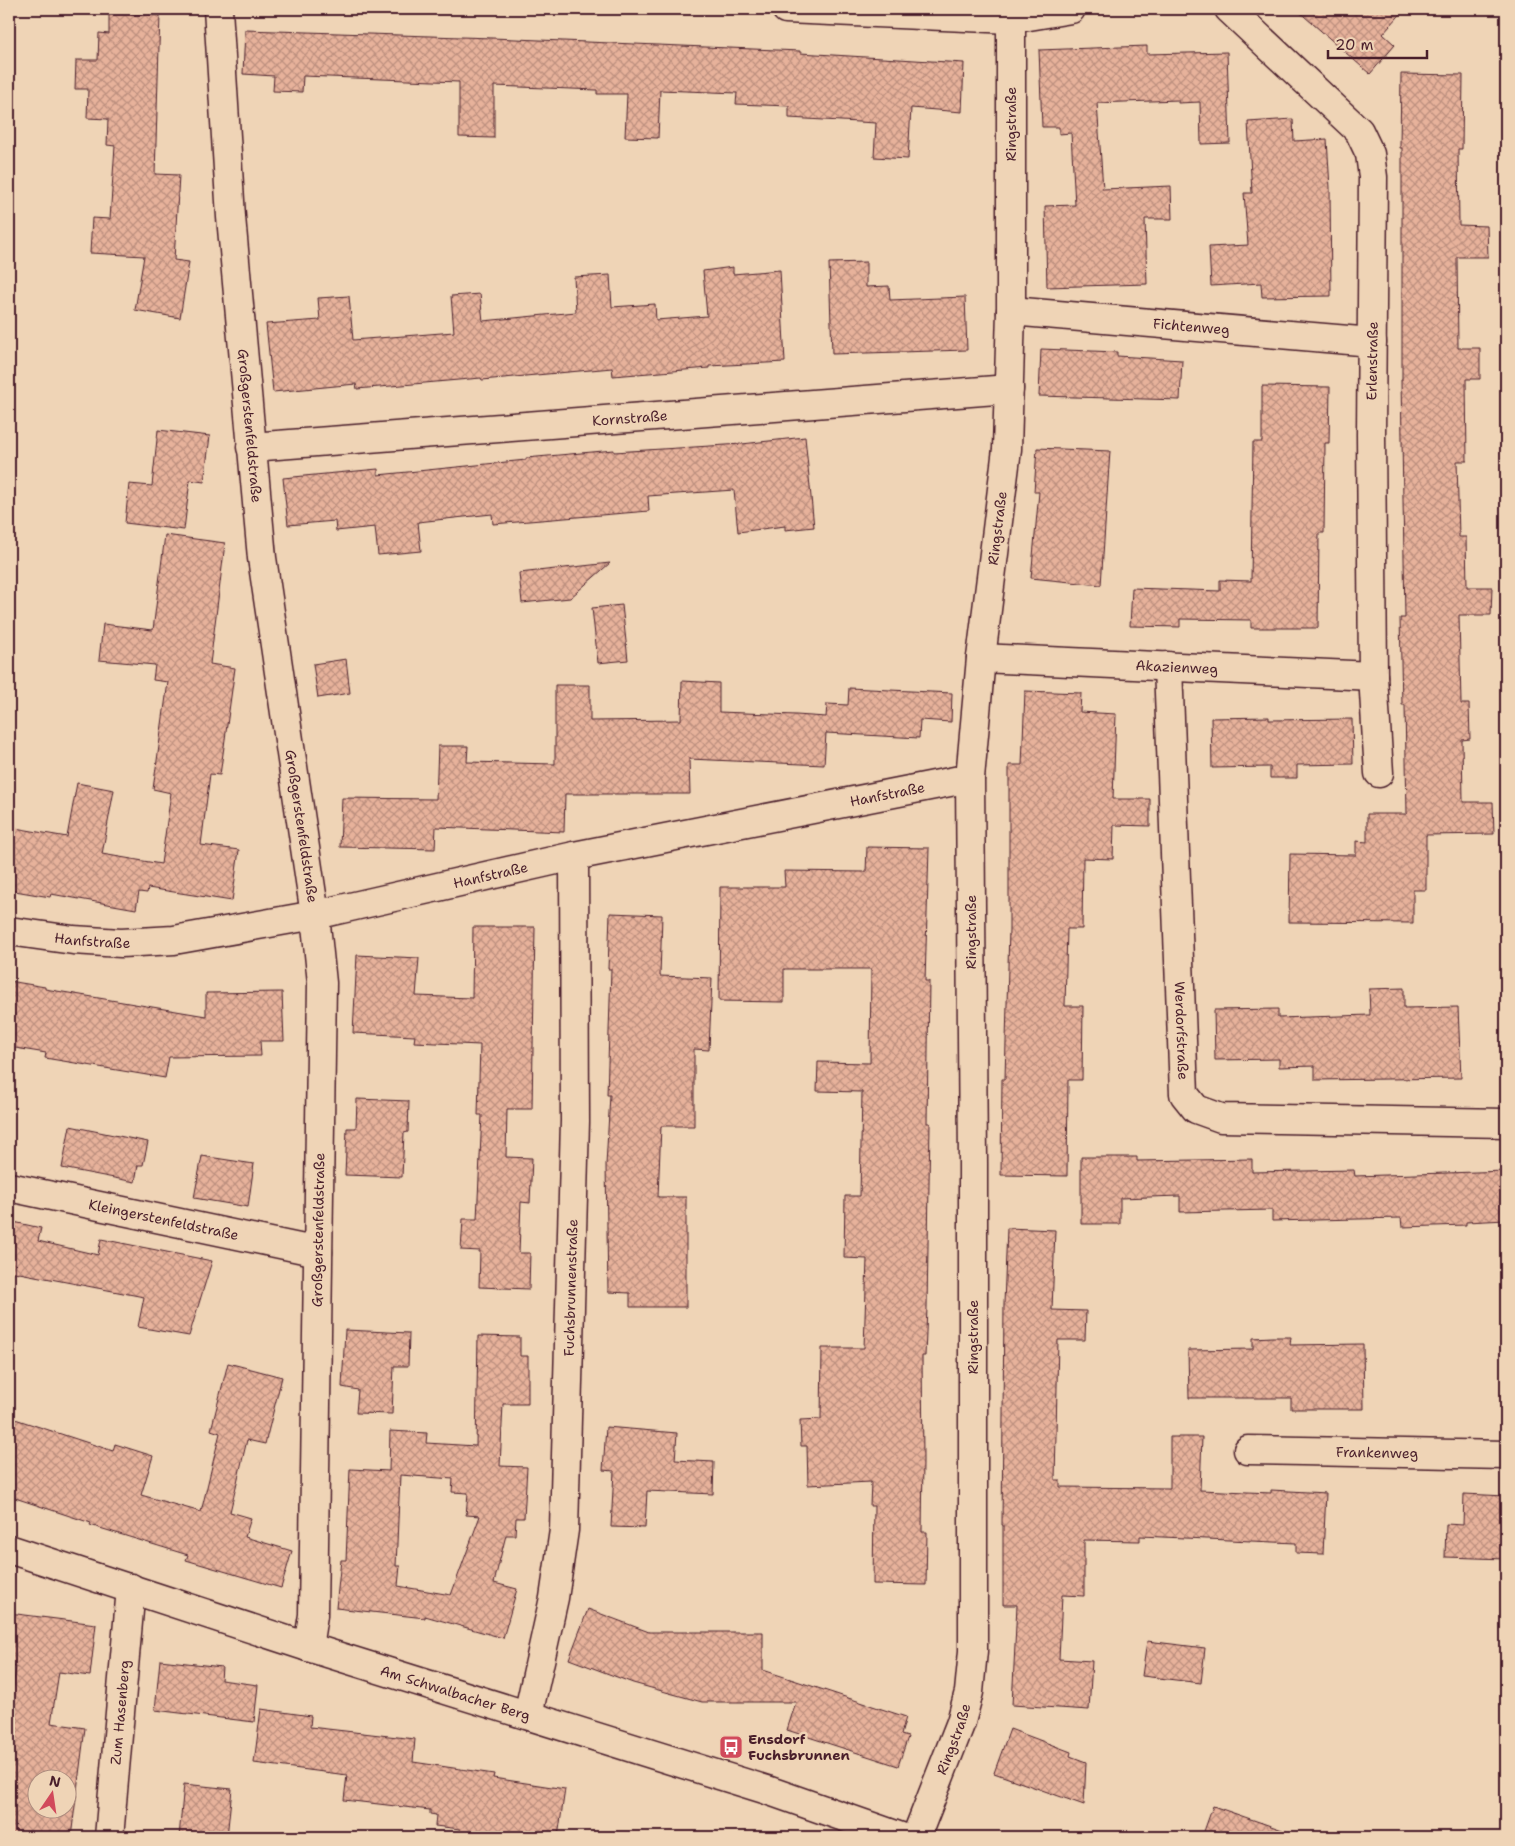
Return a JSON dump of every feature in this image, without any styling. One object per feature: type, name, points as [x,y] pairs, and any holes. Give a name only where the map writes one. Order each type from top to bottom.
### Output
[{"type":"street","name":"Großgerstenfeldstraße","points":[[218,9],[231,217],[262,558],[315,915],[322,983],[313,1615],[308,1647]]},
{"type":"street","points":[[786,9],[1011,19],[1071,9]]},
{"type":"street","name":"Erlenstraße","points":[[1238,12],[1359,131],[1370,154],[1374,177],[1370,435],[1373,676],[1379,773]]},
{"type":"street","name":"Ringstraße","points":[[916,1837],[961,1722],[969,1692],[973,1651],[973,1153],[970,778],[1007,449],[1011,311],[1011,19]]},
{"type":"street","name":"Fichtenweg","points":[[1011,311],[1372,342]]},
{"type":"street","name":"Kornstraße","points":[[251,447],[1009,389]]},
{"type":"street","name":"Akazienweg","points":[[982,658],[1373,676]]},
{"type":"street","name":"Werdorfstraße","points":[[1168,666],[1184,1094],[1196,1108],[1221,1118],[1506,1123]]},
{"type":"street","name":"Hanfstraße","points":[[9,931],[73,940],[121,943],[174,940],[315,915],[574,856],[970,778]]},
{"type":"street","name":"Fuchsbrunnenstraße","points":[[528,1715],[554,1598],[564,1530],[575,1122],[574,856]]},
{"type":"street","name":"Kleingerstenfeldstraße","points":[[9,1187],[318,1252]]},
{"type":"street","name":"Frankenweg","points":[[1248,1450],[1506,1455]]},
{"type":"street","name":"Am Schwalbacher Berg","points":[[9,1549],[308,1647],[759,1787],[901,1837]]},
{"type":"street","name":"Zum Hasenberg","points":[[109,1837],[131,1588]]},
{"type":"building","points":[[1296,9],[1405,9],[1383,34],[1395,45],[1370,74]]},
{"type":"building","points":[[109,13],[160,15],[155,174],[179,175],[174,260],[189,262],[180,318],[135,310],[144,256],[90,253],[92,218],[110,219],[115,146],[107,145],[108,119],[87,118],[88,89],[75,89],[76,60],[98,60],[99,33],[109,34]]},
{"type":"building","points":[[245,30],[800,51],[800,53],[964,63],[962,112],[911,108],[908,159],[874,157],[876,123],[789,118],[789,106],[736,104],[737,93],[660,90],[658,138],[625,137],[627,94],[597,94],[597,90],[494,86],[494,138],[459,137],[459,82],[303,76],[302,92],[273,91],[274,76],[243,74]]},
{"type":"building","points":[[1147,46],[1147,54],[1227,52],[1230,143],[1201,144],[1200,102],[1178,103],[1178,100],[1097,103],[1103,189],[1171,186],[1172,219],[1145,219],[1147,284],[1047,287],[1045,206],[1075,205],[1071,133],[1059,134],[1059,127],[1042,127],[1039,50]]},
{"type":"building","points":[[1401,74],[1463,75],[1462,149],[1458,149],[1459,225],[1487,226],[1488,257],[1457,257],[1458,348],[1480,348],[1480,379],[1466,379],[1467,461],[1457,461],[1459,537],[1466,537],[1467,587],[1492,587],[1491,615],[1459,615],[1461,704],[1469,704],[1470,739],[1462,740],[1463,802],[1493,802],[1494,834],[1426,835],[1426,890],[1413,890],[1413,923],[1289,922],[1290,854],[1356,855],[1356,841],[1367,842],[1367,814],[1407,814],[1405,705],[1402,705],[1400,618],[1405,618],[1401,380]]},
{"type":"building","points":[[1293,119],[1294,141],[1327,139],[1330,188],[1331,296],[1262,297],[1261,283],[1211,286],[1209,247],[1248,245],[1244,193],[1252,193],[1248,122]]},
{"type":"building","points":[[866,262],[866,287],[889,286],[890,300],[965,297],[967,350],[832,354],[829,263]]},
{"type":"building","points":[[733,267],[733,274],[780,270],[785,362],[709,366],[709,368],[613,376],[612,368],[357,389],[356,384],[273,392],[266,324],[320,320],[318,298],[349,296],[353,340],[454,332],[451,296],[480,294],[483,321],[576,312],[574,277],[610,275],[612,307],[655,304],[656,320],[707,316],[703,271]]},
{"type":"building","points":[[1041,349],[1117,352],[1117,356],[1182,360],[1180,400],[1039,396]]},
{"type":"building","points":[[1262,386],[1330,387],[1329,443],[1325,443],[1324,533],[1319,533],[1318,628],[1251,628],[1251,620],[1180,619],[1180,627],[1130,626],[1132,588],[1220,591],[1220,580],[1251,581],[1253,442],[1262,442]]},
{"type":"building","points":[[158,430],[210,436],[204,482],[190,480],[184,530],[125,523],[129,484],[152,486]]},
{"type":"building","points":[[805,437],[814,527],[785,530],[785,526],[738,532],[734,490],[648,496],[649,511],[493,524],[492,514],[418,522],[421,551],[378,555],[375,527],[336,531],[335,521],[288,525],[283,478],[378,469],[378,475],[614,450],[614,452],[742,444]]},
{"type":"building","points":[[1037,448],[1110,451],[1101,585],[1031,578],[1039,492],[1034,492]]},
{"type":"building","points":[[165,535],[225,543],[210,664],[235,668],[220,775],[210,774],[201,845],[239,850],[232,901],[148,888],[147,893],[139,892],[136,909],[51,894],[50,897],[9,890],[9,864],[15,828],[67,837],[77,783],[114,790],[102,854],[161,864],[171,793],[153,789],[168,682],[153,680],[155,665],[99,660],[103,624],[153,630]]},
{"type":"building","points":[[610,563],[570,598],[522,603],[519,573]]},
{"type":"building","points":[[622,605],[628,660],[598,663],[592,608]]},
{"type":"building","points":[[346,659],[350,693],[318,698],[313,664]]},
{"type":"building","points":[[682,681],[719,683],[719,712],[826,717],[827,704],[848,705],[849,688],[952,693],[951,722],[920,720],[919,738],[826,733],[824,765],[689,759],[690,794],[565,794],[564,832],[436,827],[435,849],[340,847],[342,798],[436,799],[438,746],[468,746],[467,762],[555,764],[555,685],[590,685],[590,721],[681,720]]},
{"type":"building","points":[[1025,691],[1081,693],[1080,712],[1116,714],[1113,799],[1150,799],[1150,826],[1114,825],[1113,859],[1083,858],[1082,929],[1067,929],[1065,1006],[1083,1006],[1082,1080],[1068,1080],[1067,1176],[1001,1175],[1002,1079],[1005,1079],[1009,929],[1009,765],[1022,765]]},
{"type":"building","points":[[1269,717],[1269,720],[1352,719],[1353,764],[1297,765],[1297,778],[1270,778],[1270,767],[1212,768],[1211,718]]},
{"type":"building","points":[[867,847],[929,848],[925,981],[929,981],[927,1123],[930,1123],[927,1308],[925,1356],[922,1356],[922,1532],[927,1532],[926,1585],[873,1584],[874,1506],[870,1506],[871,1482],[808,1485],[807,1446],[801,1446],[800,1420],[821,1419],[822,1348],[864,1348],[867,1259],[844,1258],[845,1196],[860,1196],[862,1092],[817,1091],[818,1062],[870,1063],[871,969],[784,969],[784,1002],[719,1001],[720,887],[785,887],[784,871],[866,872]]},
{"type":"building","points":[[610,913],[662,915],[660,976],[712,978],[709,1050],[694,1049],[694,1126],[661,1126],[658,1197],[686,1197],[686,1307],[630,1307],[630,1293],[608,1292],[606,1165],[610,1095],[607,1095],[611,969],[608,969]]},
{"type":"building","points":[[473,927],[535,927],[532,1109],[507,1109],[506,1157],[532,1158],[530,1203],[521,1202],[519,1253],[530,1253],[529,1289],[479,1287],[480,1251],[461,1250],[463,1219],[477,1219],[482,1115],[478,1115],[480,1045],[414,1042],[415,1036],[353,1033],[357,955],[419,958],[416,996],[472,998]]},
{"type":"building","points":[[9,981],[45,987],[45,989],[206,1016],[206,993],[282,992],[284,1041],[260,1041],[261,1056],[169,1057],[165,1078],[45,1058],[46,1053],[9,1047]]},
{"type":"building","points":[[1404,988],[1404,1008],[1458,1007],[1461,1078],[1315,1080],[1315,1066],[1279,1067],[1279,1059],[1215,1060],[1214,1010],[1278,1009],[1278,1018],[1370,1015],[1369,989]]},
{"type":"building","points":[[357,1099],[409,1101],[408,1132],[404,1133],[402,1177],[345,1175],[347,1128],[356,1128]]},
{"type":"building","points":[[70,1126],[148,1142],[143,1165],[138,1165],[135,1182],[62,1168]]},
{"type":"building","points":[[202,1156],[254,1164],[248,1207],[194,1198]]},
{"type":"building","points":[[1081,1157],[1137,1157],[1137,1161],[1252,1159],[1252,1172],[1354,1170],[1355,1176],[1506,1171],[1506,1220],[1466,1222],[1466,1225],[1402,1227],[1401,1218],[1272,1221],[1272,1210],[1180,1212],[1180,1196],[1120,1198],[1120,1224],[1081,1224]]},
{"type":"building","points":[[9,1221],[41,1228],[38,1241],[98,1255],[101,1239],[212,1261],[189,1336],[138,1327],[144,1297],[9,1271]]},
{"type":"building","points":[[1007,1228],[1055,1230],[1052,1310],[1086,1311],[1085,1340],[1058,1340],[1055,1480],[1060,1480],[1060,1487],[1170,1488],[1170,1437],[1202,1437],[1200,1490],[1271,1493],[1271,1490],[1326,1493],[1323,1554],[1296,1553],[1296,1543],[1140,1536],[1140,1541],[1084,1540],[1084,1596],[1062,1595],[1059,1659],[1092,1661],[1089,1710],[1012,1705],[1017,1605],[1003,1605],[1002,1525],[1004,1304]]},
{"type":"building","points":[[345,1330],[409,1333],[408,1366],[394,1366],[392,1414],[356,1413],[358,1390],[342,1387]]},
{"type":"building","points":[[478,1336],[520,1337],[520,1356],[528,1356],[528,1404],[503,1404],[500,1466],[527,1467],[524,1518],[516,1518],[515,1535],[506,1535],[494,1583],[517,1589],[503,1638],[425,1616],[425,1618],[336,1608],[341,1560],[346,1560],[350,1469],[389,1471],[390,1431],[427,1433],[426,1443],[476,1446]],"holes":[[[400,1475],[453,1479],[452,1492],[468,1493],[466,1515],[480,1516],[451,1595],[398,1586],[400,1566],[396,1566]]]},
{"type":"building","points":[[1291,1337],[1290,1345],[1363,1344],[1364,1409],[1291,1409],[1291,1398],[1189,1398],[1188,1350],[1253,1349],[1253,1338]]},
{"type":"building","points":[[228,1363],[282,1377],[265,1444],[247,1440],[230,1512],[251,1518],[245,1537],[292,1551],[281,1588],[186,1560],[188,1555],[90,1525],[91,1523],[9,1496],[9,1417],[113,1451],[115,1444],[153,1456],[141,1495],[201,1512],[220,1433],[211,1430]]},
{"type":"building","points":[[606,1427],[677,1433],[675,1460],[714,1462],[713,1494],[647,1491],[645,1528],[611,1527],[614,1471],[603,1470]]},
{"type":"building","points":[[1464,1494],[1506,1496],[1506,1559],[1445,1557],[1446,1524],[1463,1525]]},
{"type":"building","points":[[588,1609],[649,1632],[763,1632],[763,1670],[906,1717],[901,1735],[908,1737],[898,1766],[787,1730],[796,1702],[702,1702],[633,1683],[569,1659]]},
{"type":"building","points":[[9,1613],[96,1624],[90,1676],[59,1672],[51,1723],[85,1728],[78,1782],[78,1768],[28,1768],[28,1818],[73,1818],[71,1837],[9,1837],[15,1783],[9,1783],[9,1719],[16,1667],[9,1666]]},
{"type":"building","points":[[1147,1641],[1205,1648],[1201,1683],[1142,1676]]},
{"type":"building","points":[[160,1660],[222,1667],[221,1680],[258,1685],[254,1722],[155,1710]]},
{"type":"building","points":[[261,1709],[311,1716],[310,1727],[415,1739],[413,1762],[494,1774],[493,1778],[565,1789],[558,1837],[459,1837],[460,1829],[435,1826],[436,1815],[430,1814],[430,1810],[344,1800],[347,1775],[254,1763]]},
{"type":"building","points":[[1010,1729],[1071,1752],[1070,1756],[1086,1762],[1084,1805],[994,1773]]},
{"type":"building","points":[[184,1784],[232,1789],[227,1837],[179,1837]]},
{"type":"building","points":[[1213,1806],[1291,1833],[1291,1837],[1202,1837]]},
{"type":"place","name":"Ensdorf Fuchsbrunnen","points":[[731,1747]]}]
